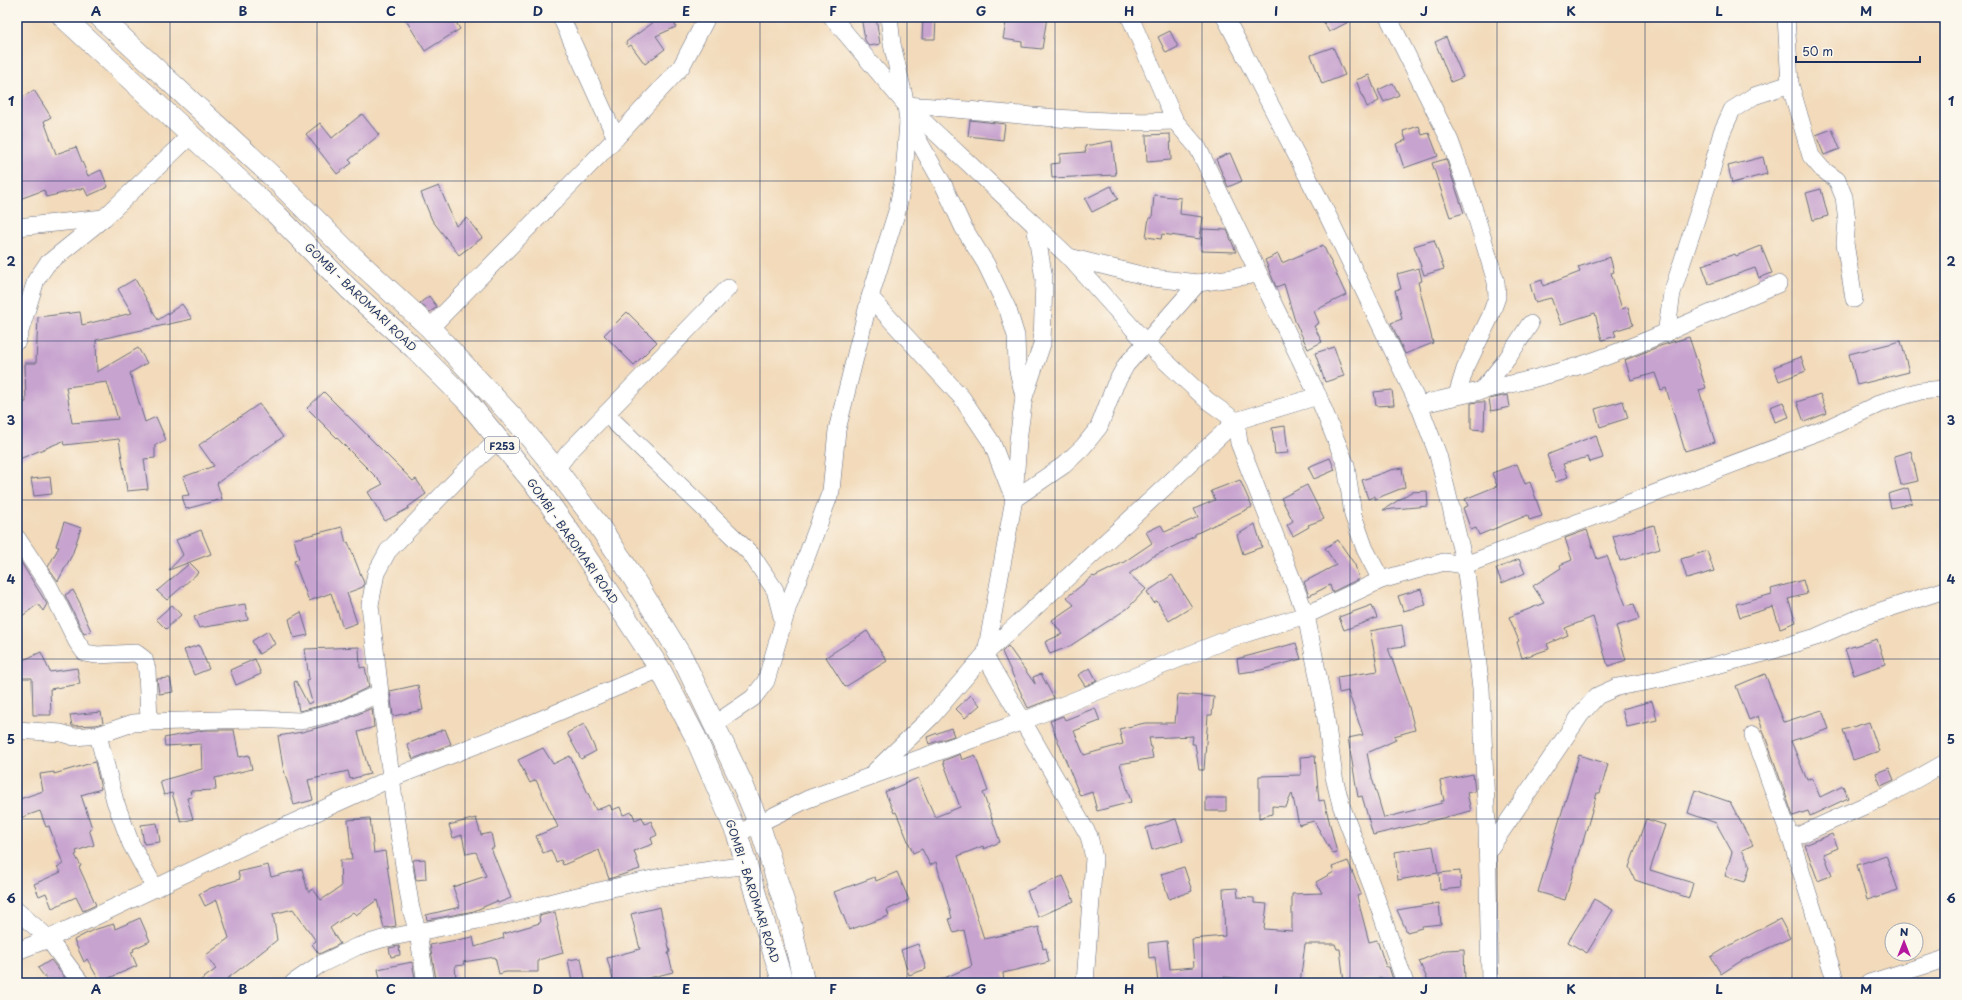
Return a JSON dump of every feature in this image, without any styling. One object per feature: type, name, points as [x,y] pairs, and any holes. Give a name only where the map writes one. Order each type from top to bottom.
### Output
[{"type":"main road","name":"GOMBI - BAROMARI ROAD","points":[[63,17],[276,214],[349,289],[467,400],[541,492],[571,534],[660,669],[695,736],[737,834],[783,983]]},
{"type":"main road","name":"GOMBI - BAROMARI ROAD","points":[[100,17],[274,178],[348,252],[430,328],[480,381],[556,469],[624,563],[682,659],[715,724],[759,824],[790,921],[804,983]]},
{"type":"street","points":[[561,17],[616,138]]},
{"type":"street","points":[[832,17],[907,114],[963,227],[986,264],[1008,310],[1016,336],[1017,366],[1024,397]]},
{"type":"street","points":[[715,724],[753,698],[766,681],[783,621],[831,491],[837,430],[870,296],[897,210],[904,176],[907,114],[892,44],[889,17]]},
{"type":"street","points":[[1130,17],[1175,121],[1198,148],[1318,396],[1346,465],[1353,515],[1365,549],[1381,580]]},
{"type":"street","points":[[1225,17],[1328,216],[1419,405],[1438,455],[1465,564],[1482,688],[1488,852],[1490,983]]},
{"type":"street","points":[[1388,17],[1450,141],[1472,203],[1496,282],[1497,297],[1490,317],[1466,369],[1457,395]]},
{"type":"street","points":[[430,328],[616,138],[681,66],[708,18]]},
{"type":"street","points":[[1785,18],[1790,84],[1811,156],[1822,169],[1837,180],[1844,197],[1847,221],[1845,243],[1854,299]]},
{"type":"street","points":[[1666,334],[1672,293],[1708,183],[1722,132],[1732,110],[1754,96],[1790,84]]},
{"type":"street","points":[[907,114],[1129,123],[1175,121]]},
{"type":"street","points":[[907,114],[1069,256],[1146,343],[1208,401],[1236,421],[1239,443],[1306,615],[1326,712],[1334,777],[1341,805],[1373,889],[1405,983]]},
{"type":"street","points":[[17,341],[36,280],[47,264],[104,218],[190,136]]},
{"type":"street","points":[[17,226],[104,218]]},
{"type":"street","points":[[1035,225],[1044,279],[1042,344],[1024,397],[1018,440],[1014,499],[986,653],[987,659],[1089,836],[1094,858],[1085,983]]},
{"type":"street","points":[[1069,256],[1153,278],[1198,283],[1258,274]]},
{"type":"street","points":[[1014,499],[1064,465],[1091,437],[1099,427],[1115,385],[1126,365],[1198,283]]},
{"type":"street","points":[[1419,405],[1530,379],[1597,360],[1666,334],[1778,284]]},
{"type":"street","points":[[556,469],[568,452],[728,288]]},
{"type":"street","points":[[870,296],[962,398],[992,443],[1014,499]]},
{"type":"street","points":[[1482,390],[1507,359],[1530,324]]},
{"type":"street","points":[[737,834],[808,799],[1023,721],[1231,638],[1306,615],[1381,580],[1444,562],[1465,564],[1821,431],[1883,402],[1920,391],[1945,389]]},
{"type":"street","points":[[871,775],[931,717],[986,653],[1236,421],[1318,396]]},
{"type":"street","points":[[606,414],[751,554],[775,590],[783,621]]},
{"type":"street","points":[[426,983],[418,933],[410,901],[397,822],[370,605],[376,573],[388,551],[467,469],[498,440]]},
{"type":"street","points":[[17,538],[49,586],[84,653],[97,655],[136,653],[144,659],[147,669],[149,722]]},
{"type":"street","points":[[1488,852],[1581,714],[1597,696],[1617,687],[1661,679],[1816,637],[1859,618],[1945,590]]},
{"type":"street","points":[[17,951],[392,778],[530,724],[660,669]]},
{"type":"street","points":[[17,730],[61,733],[74,737],[98,735],[133,723],[252,719],[300,721],[340,711],[380,694]]},
{"type":"street","points":[[98,735],[115,801],[131,844],[155,888]]},
{"type":"street","points":[[1753,735],[1791,839],[1836,983]]},
{"type":"street","points":[[1791,839],[1886,796],[1945,763]]},
{"type":"street","points":[[293,983],[319,965],[356,947],[382,939],[499,916],[568,898],[661,877],[747,865]]},
{"type":"street","points":[[17,911],[48,938],[81,983]]},
{"type":"street","points":[[1869,983],[1945,959]]},
{"type":"building","points":[[404,17],[453,17],[460,29],[425,51]]},
{"type":"building","points":[[661,17],[672,17],[676,27],[656,36],[665,49],[645,64],[631,45],[628,47],[626,42]]},
{"type":"building","points":[[861,17],[876,17],[880,44],[869,46],[865,40]]},
{"type":"building","points":[[923,17],[936,17],[935,39],[922,39]]},
{"type":"building","points":[[1007,17],[1047,17],[1042,49],[1022,47],[1022,42],[1003,39]]},
{"type":"building","points":[[1321,17],[1358,17],[1329,32]]},
{"type":"building","points":[[1170,31],[1178,47],[1166,53],[1158,37]]},
{"type":"building","points":[[1446,37],[1463,77],[1451,82],[1435,42]]},
{"type":"building","points":[[1333,47],[1345,75],[1322,84],[1311,55]]},
{"type":"building","points":[[1369,75],[1379,101],[1367,107],[1356,80]]},
{"type":"building","points":[[1393,83],[1399,95],[1384,102],[1378,90]]},
{"type":"building","points":[[34,90],[51,117],[44,121],[56,154],[76,147],[88,176],[101,170],[108,187],[88,196],[84,188],[46,197],[44,190],[17,200],[17,101]]},
{"type":"building","points":[[362,114],[379,135],[349,160],[352,163],[337,174],[306,134],[320,123],[332,138]]},
{"type":"building","points":[[970,120],[1005,124],[1003,140],[968,136]]},
{"type":"building","points":[[1419,126],[1422,135],[1429,133],[1438,156],[1404,168],[1396,144],[1406,140],[1403,131]]},
{"type":"building","points":[[1832,129],[1840,149],[1824,155],[1816,135]]},
{"type":"building","points":[[1170,134],[1171,160],[1147,162],[1146,135]]},
{"type":"building","points":[[1112,141],[1116,175],[1052,178],[1051,164],[1060,163],[1060,154],[1086,152],[1085,146]]},
{"type":"building","points":[[1230,153],[1242,181],[1228,187],[1216,159]]},
{"type":"building","points":[[1763,157],[1767,174],[1732,183],[1728,166]]},
{"type":"building","points":[[1446,159],[1464,213],[1450,217],[1432,163]]},
{"type":"building","points":[[439,186],[456,226],[467,218],[482,238],[459,255],[432,220],[421,193]]},
{"type":"building","points":[[1111,186],[1118,199],[1092,212],[1085,199]]},
{"type":"building","points":[[1821,189],[1828,216],[1813,220],[1806,193]]},
{"type":"building","points":[[1154,195],[1181,198],[1180,214],[1203,217],[1200,239],[1162,234],[1161,239],[1146,237],[1149,218],[1152,218]]},
{"type":"building","points":[[1202,229],[1227,230],[1236,252],[1201,251]]},
{"type":"building","points":[[1434,240],[1444,269],[1424,275],[1414,246]]},
{"type":"building","points":[[1323,245],[1346,295],[1314,311],[1319,323],[1314,326],[1322,342],[1308,349],[1295,321],[1284,284],[1276,287],[1265,260],[1278,254],[1282,263]]},
{"type":"building","points":[[1761,246],[1772,273],[1759,278],[1755,268],[1709,284],[1702,265],[1735,254],[1736,256]]},
{"type":"building","points":[[1610,257],[1614,272],[1611,273],[1622,309],[1628,307],[1633,325],[1614,331],[1616,336],[1602,340],[1595,313],[1561,324],[1551,298],[1535,302],[1530,284],[1542,280],[1543,286],[1580,272],[1578,267]]},
{"type":"building","points":[[1419,268],[1422,281],[1418,282],[1433,343],[1405,354],[1391,323],[1402,319],[1395,290],[1401,289],[1397,274]]},
{"type":"building","points":[[135,279],[158,320],[182,304],[192,319],[96,340],[97,372],[138,348],[147,363],[130,373],[145,422],[156,417],[166,440],[155,445],[155,458],[144,459],[148,489],[127,491],[119,439],[64,445],[63,441],[17,460],[17,403],[26,402],[25,363],[36,363],[38,317],[80,312],[82,325],[132,313],[118,289]],"holes":[[[107,382],[118,419],[72,423],[66,387]]]},
{"type":"building","points":[[429,296],[437,307],[430,312],[420,303]]},
{"type":"building","points":[[627,312],[657,342],[634,365],[604,335]]},
{"type":"building","points":[[1689,337],[1706,388],[1699,390],[1715,442],[1685,451],[1666,388],[1661,390],[1655,373],[1631,380],[1625,360],[1660,346]]},
{"type":"building","points":[[1901,341],[1909,372],[1857,385],[1849,354]]},
{"type":"building","points":[[1334,347],[1344,376],[1325,382],[1315,353]]},
{"type":"building","points":[[1801,357],[1806,371],[1779,381],[1774,367]]},
{"type":"building","points":[[1392,390],[1394,405],[1376,406],[1374,392]]},
{"type":"building","points":[[324,392],[413,481],[416,479],[426,494],[408,507],[409,508],[385,521],[368,492],[383,484],[307,408]]},
{"type":"building","points":[[1820,394],[1827,413],[1804,422],[1797,402]]},
{"type":"building","points":[[1508,395],[1510,407],[1491,411],[1489,399]]},
{"type":"building","points":[[1623,401],[1628,418],[1600,427],[1595,409]]},
{"type":"building","points":[[1485,402],[1484,430],[1471,429],[1471,403]]},
{"type":"building","points":[[1783,402],[1789,417],[1775,422],[1770,407]]},
{"type":"building","points":[[259,404],[283,437],[217,483],[222,499],[186,509],[182,496],[189,495],[183,477],[214,466],[199,445]]},
{"type":"building","points":[[1285,426],[1288,453],[1275,454],[1272,428]]},
{"type":"building","points":[[1596,435],[1603,458],[1590,462],[1588,457],[1563,464],[1568,477],[1556,482],[1547,455]]},
{"type":"building","points":[[1911,451],[1918,481],[1901,485],[1894,456]]},
{"type":"building","points":[[1330,458],[1335,470],[1314,479],[1308,467]]},
{"type":"building","points":[[1517,464],[1525,484],[1530,482],[1542,516],[1529,520],[1528,515],[1479,535],[1476,528],[1471,530],[1463,508],[1468,506],[1465,499],[1497,486],[1492,473]]},
{"type":"building","points":[[1402,468],[1405,487],[1375,499],[1375,496],[1368,499],[1362,480],[1391,470]]},
{"type":"building","points":[[50,477],[52,494],[34,496],[31,479]]},
{"type":"building","points":[[1240,480],[1252,507],[1195,534],[1195,536],[1152,557],[1129,574],[1146,589],[1128,608],[1070,646],[1050,654],[1045,642],[1062,634],[1052,620],[1074,605],[1067,597],[1093,576],[1094,577],[1124,562],[1152,543],[1146,532],[1161,525],[1165,532],[1198,517],[1194,509],[1215,500],[1211,491]]},
{"type":"building","points":[[1307,485],[1324,519],[1308,525],[1309,527],[1293,536],[1287,525],[1293,521],[1281,498]]},
{"type":"building","points":[[1908,488],[1912,503],[1891,508],[1888,494]]},
{"type":"building","points":[[1427,491],[1428,506],[1383,510],[1411,492]]},
{"type":"building","points":[[64,522],[81,528],[72,555],[58,581],[48,567],[59,547],[56,546]]},
{"type":"building","points":[[1255,524],[1262,547],[1243,554],[1237,535]]},
{"type":"building","points":[[1654,525],[1660,549],[1620,561],[1613,536]]},
{"type":"building","points":[[342,527],[346,543],[348,542],[364,583],[363,587],[347,593],[357,623],[343,628],[331,593],[309,601],[294,561],[299,559],[294,539]]},
{"type":"building","points":[[201,530],[211,554],[169,570],[183,555],[176,540]]},
{"type":"building","points":[[1587,530],[1597,559],[1607,556],[1626,606],[1634,604],[1639,619],[1616,626],[1626,660],[1608,666],[1593,617],[1565,628],[1568,635],[1547,644],[1549,649],[1522,658],[1517,642],[1519,641],[1509,617],[1544,603],[1533,586],[1561,568],[1560,565],[1572,560],[1565,538]]},
{"type":"building","points":[[1338,540],[1355,565],[1359,579],[1332,592],[1330,585],[1309,596],[1304,582],[1336,565],[1325,548]]},
{"type":"building","points":[[1707,551],[1714,571],[1687,579],[1681,559]]},
{"type":"building","points":[[17,556],[47,604],[43,611],[38,604],[17,620]]},
{"type":"building","points":[[1519,559],[1525,573],[1502,583],[1496,569]]},
{"type":"building","points":[[190,563],[199,572],[167,600],[157,591]]},
{"type":"building","points":[[1172,575],[1192,607],[1169,621],[1157,601],[1154,603],[1147,592]]},
{"type":"building","points":[[1803,580],[1807,594],[1788,599],[1796,622],[1780,628],[1773,607],[1740,617],[1736,604],[1772,594],[1771,589]]},
{"type":"building","points":[[1421,589],[1426,605],[1403,611],[1398,596]]},
{"type":"building","points":[[73,590],[81,605],[80,606],[91,631],[84,634],[65,595]]},
{"type":"building","points":[[245,604],[248,620],[199,628],[194,617],[210,610]]},
{"type":"building","points":[[172,605],[181,615],[166,629],[156,619]]},
{"type":"building","points":[[1372,605],[1377,618],[1344,630],[1339,617]]},
{"type":"building","points":[[301,612],[308,635],[294,638],[289,619]]},
{"type":"building","points":[[1402,625],[1405,646],[1388,648],[1409,707],[1415,730],[1394,736],[1396,740],[1367,753],[1372,778],[1384,818],[1442,803],[1441,801],[1444,801],[1440,781],[1473,774],[1475,791],[1467,793],[1471,811],[1373,835],[1362,796],[1358,797],[1348,738],[1363,735],[1348,691],[1339,693],[1337,677],[1378,671],[1370,631]]},
{"type":"building","points":[[268,631],[275,644],[259,654],[252,641]]},
{"type":"building","points":[[867,631],[887,661],[845,687],[826,657]]},
{"type":"building","points":[[1877,639],[1885,664],[1854,675],[1845,649]]},
{"type":"building","points":[[1296,643],[1301,659],[1261,670],[1239,673],[1237,659]]},
{"type":"building","points":[[199,645],[209,669],[194,675],[184,650]]},
{"type":"building","points":[[1008,646],[1035,684],[1033,677],[1041,674],[1054,698],[1028,708],[1002,652]]},
{"type":"building","points":[[359,647],[360,668],[365,667],[369,687],[337,702],[299,711],[294,682],[296,681],[308,704],[312,702],[306,680],[309,679],[305,649]]},
{"type":"building","points":[[41,652],[50,672],[77,668],[80,684],[50,689],[51,715],[33,715],[32,678],[17,678],[17,663]]},
{"type":"building","points":[[255,659],[261,674],[236,685],[230,670]]},
{"type":"building","points":[[1090,668],[1097,681],[1085,686],[1078,675]]},
{"type":"building","points":[[1765,674],[1784,722],[1822,710],[1829,729],[1791,741],[1807,780],[1812,778],[1820,797],[1843,786],[1848,798],[1810,816],[1808,811],[1793,816],[1758,716],[1749,720],[1736,686]]},
{"type":"building","points":[[170,678],[173,692],[159,694],[157,679]]},
{"type":"building","points":[[418,685],[423,710],[393,716],[390,691]]},
{"type":"building","points":[[1178,694],[1214,697],[1212,715],[1208,715],[1204,770],[1199,770],[1195,744],[1192,744],[1193,736],[1149,738],[1153,758],[1120,764],[1131,802],[1097,811],[1092,792],[1080,796],[1050,721],[1063,716],[1065,720],[1095,708],[1100,721],[1074,731],[1084,755],[1123,744],[1119,729],[1145,723],[1175,723]]},
{"type":"building","points":[[971,695],[980,705],[965,718],[956,709]]},
{"type":"building","points":[[1652,701],[1657,720],[1627,727],[1622,709]]},
{"type":"building","points":[[372,708],[374,727],[358,732],[370,774],[350,779],[348,771],[308,780],[313,800],[294,805],[283,767],[278,736],[302,732],[342,721]]},
{"type":"building","points":[[101,712],[103,723],[96,725],[72,726],[70,715]]},
{"type":"building","points":[[1869,722],[1879,751],[1853,760],[1843,730]]},
{"type":"building","points":[[584,724],[596,751],[581,759],[567,733]]},
{"type":"building","points":[[951,728],[954,736],[929,744],[927,737]]},
{"type":"building","points":[[445,729],[451,744],[413,759],[407,744]]},
{"type":"building","points":[[204,730],[234,730],[239,757],[249,755],[252,769],[215,778],[216,790],[190,791],[192,797],[187,798],[193,819],[181,822],[172,793],[164,795],[160,781],[202,769],[201,744],[165,746],[164,738]]},
{"type":"building","points":[[543,748],[553,764],[570,756],[596,810],[610,805],[612,810],[620,807],[623,815],[632,812],[635,820],[642,817],[645,824],[651,821],[657,835],[651,838],[653,844],[634,851],[640,869],[609,879],[599,850],[563,865],[561,860],[556,862],[551,850],[543,853],[536,836],[558,827],[536,780],[530,783],[518,760]]},
{"type":"building","points":[[960,754],[962,760],[975,755],[988,791],[983,793],[1000,842],[984,849],[983,846],[958,856],[984,939],[1039,927],[1043,949],[1046,948],[1049,962],[1003,973],[1004,983],[933,983],[972,966],[964,930],[954,933],[949,919],[952,918],[936,862],[930,865],[922,849],[913,853],[896,812],[894,813],[885,792],[918,778],[935,817],[960,807],[943,761]]},
{"type":"building","points":[[1579,755],[1608,764],[1600,793],[1597,793],[1565,900],[1538,892]]},
{"type":"building","points":[[1315,756],[1319,801],[1324,800],[1337,853],[1333,854],[1314,821],[1299,825],[1292,793],[1286,807],[1272,806],[1272,814],[1259,818],[1259,776],[1301,775],[1300,757]]},
{"type":"building","points":[[95,762],[101,789],[81,795],[92,828],[89,829],[94,845],[76,851],[77,854],[75,855],[81,866],[79,867],[96,905],[83,911],[76,897],[52,908],[46,893],[39,896],[34,884],[61,872],[57,867],[63,864],[49,826],[46,827],[40,811],[17,819],[17,800],[43,791],[40,774],[54,772],[54,774]]},
{"type":"building","points":[[1889,768],[1894,780],[1881,786],[1876,773]]},
{"type":"building","points":[[1695,790],[1730,802],[1753,845],[1742,850],[1750,866],[1745,882],[1725,876],[1732,852],[1716,823],[1688,813]]},
{"type":"building","points":[[1206,798],[1226,798],[1226,811],[1206,811]]},
{"type":"building","points":[[370,818],[374,853],[385,851],[396,926],[384,928],[377,900],[356,915],[353,912],[330,928],[340,944],[319,954],[312,944],[316,941],[293,909],[273,914],[277,940],[222,983],[197,983],[216,969],[206,955],[229,938],[217,900],[205,906],[199,894],[211,888],[240,879],[238,872],[268,865],[271,877],[302,869],[308,892],[313,889],[321,900],[341,887],[340,860],[352,860],[348,820]]},
{"type":"building","points":[[476,818],[481,835],[491,833],[494,848],[491,848],[511,898],[498,903],[497,901],[474,911],[427,920],[426,915],[460,907],[453,887],[486,876],[476,852],[466,854],[462,835],[453,838],[449,825]]},
{"type":"building","points":[[1176,819],[1183,841],[1152,850],[1146,828]]},
{"type":"building","points":[[1646,819],[1665,825],[1650,870],[1693,883],[1689,898],[1635,880],[1629,867]]},
{"type":"building","points":[[157,823],[160,842],[144,844],[141,825]]},
{"type":"building","points":[[1832,834],[1838,848],[1824,854],[1832,875],[1818,881],[1805,845]]},
{"type":"building","points":[[1433,846],[1438,873],[1398,880],[1395,852]]},
{"type":"building","points":[[1886,855],[1898,890],[1867,900],[1857,865]]},
{"type":"building","points":[[425,859],[426,879],[416,880],[413,860]]},
{"type":"building","points":[[1348,861],[1361,894],[1357,896],[1369,942],[1377,940],[1386,967],[1389,967],[1394,983],[1383,983],[1383,978],[1344,982],[1340,949],[1337,949],[1335,944],[1305,944],[1300,983],[1276,983],[1224,977],[1224,980],[1197,983],[1158,983],[1155,957],[1149,958],[1148,943],[1167,941],[1170,969],[1194,967],[1192,939],[1225,936],[1223,889],[1237,888],[1238,897],[1254,898],[1254,903],[1267,904],[1264,929],[1292,931],[1292,894],[1322,893],[1316,882],[1334,872],[1332,867]]},
{"type":"building","points":[[1184,867],[1192,891],[1169,899],[1161,874]]},
{"type":"building","points":[[1460,871],[1461,888],[1440,890],[1439,873]]},
{"type":"building","points":[[897,872],[909,900],[887,910],[889,916],[849,930],[834,892],[875,877],[876,881]]},
{"type":"building","points":[[1063,876],[1074,901],[1038,917],[1027,891]]},
{"type":"building","points":[[1594,899],[1613,910],[1587,953],[1568,942]]},
{"type":"building","points":[[1439,903],[1441,924],[1422,926],[1422,928],[1407,932],[1397,910]]},
{"type":"building","points":[[660,907],[673,972],[630,983],[614,983],[607,958],[640,949],[631,914]]},
{"type":"building","points":[[555,912],[563,953],[538,960],[538,972],[506,972],[499,974],[495,957],[463,962],[464,965],[455,966],[456,978],[436,979],[430,945],[473,937],[475,947],[504,938],[503,934],[540,923],[539,916]]},
{"type":"building","points":[[140,918],[150,941],[133,949],[134,951],[131,952],[137,966],[100,982],[87,959],[84,962],[74,940],[93,930],[114,924],[115,929]]},
{"type":"building","points":[[1780,919],[1790,938],[1741,961],[1721,974],[1711,957]]},
{"type":"building","points":[[918,944],[926,969],[909,975],[901,950]]},
{"type":"building","points":[[399,946],[400,955],[391,957],[389,948]]},
{"type":"building","points":[[1464,949],[1465,983],[1429,983],[1419,961],[1446,950]]},
{"type":"building","points":[[581,958],[585,979],[572,982],[568,960]]},
{"type":"building","points":[[51,960],[69,983],[49,983],[38,968]]},
{"type":"building","points":[[412,962],[416,983],[381,983],[378,969]]}]
